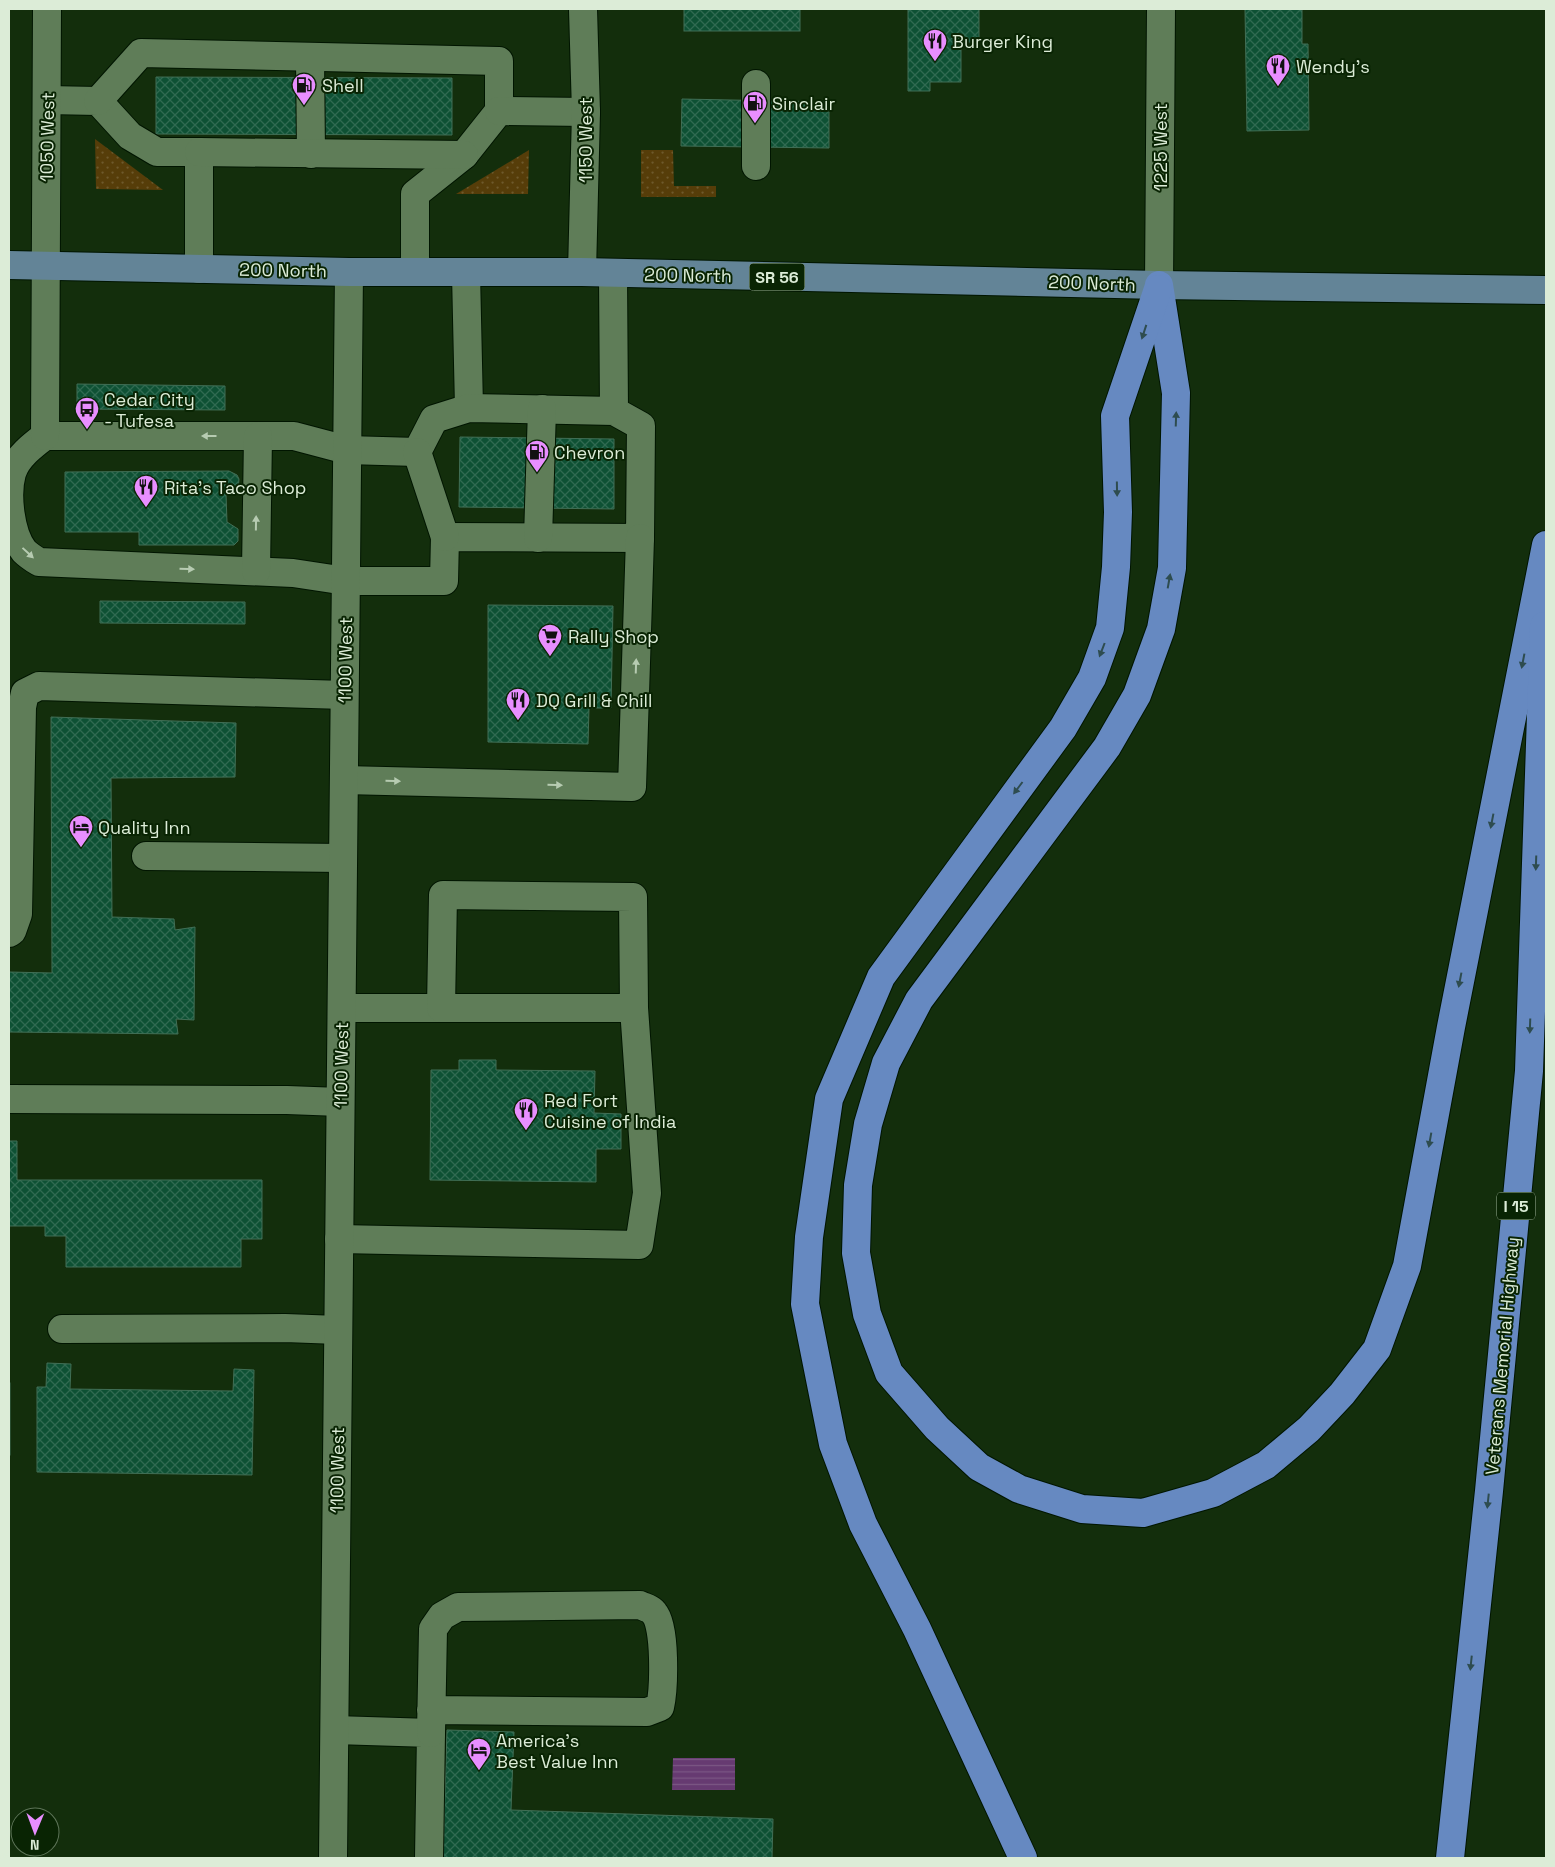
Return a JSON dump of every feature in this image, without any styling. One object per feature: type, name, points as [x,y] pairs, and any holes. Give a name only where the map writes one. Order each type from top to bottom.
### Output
[{"type":"highway","points":[[1159,285],[1176,393],[1172,568],[1161,629],[1137,695],[1107,747],[919,1000],[886,1063],[868,1124],[858,1185],[856,1254],[867,1314],[889,1373],[937,1428],[979,1467],[1019,1489],[1082,1509],[1143,1512],[1213,1493],[1266,1465],[1309,1429],[1342,1394],[1377,1349],[1406,1266],[1546,544]]},
{"type":"highway","points":[[1024,1858],[917,1630],[863,1524],[833,1444],[805,1304],[809,1236],[830,1098],[882,977],[1063,728],[1092,678],[1110,628],[1116,567],[1118,512],[1115,416],[1159,285]]},
{"type":"highway","name":"Veterans Memorial Highway","points":[[1450,1858],[1490,1481],[1529,1071],[1546,552]]},
{"type":"main road","name":"200 North","points":[[9,265],[349,272],[582,272],[1159,285],[1546,290]]},
{"type":"street","name":"1050 West","points":[[45,436],[47,9]]},
{"type":"street","name":"1150 West","points":[[582,272],[586,112],[583,9]]},
{"type":"street","name":"1225 West","points":[[1159,285],[1161,9]]},
{"type":"street","points":[[98,101],[141,53],[499,60],[500,111],[464,155],[415,194],[416,272]]},
{"type":"street","points":[[310,57],[311,154]]},
{"type":"street","points":[[756,84],[756,166]]},
{"type":"street","points":[[47,100],[98,101],[130,136],[157,152],[464,155]]},
{"type":"street","points":[[500,111],[586,112]]},
{"type":"street","points":[[199,152],[199,269]]},
{"type":"street","name":"1100 West","points":[[333,1858],[349,272]]},
{"type":"street","points":[[466,273],[469,408]]},
{"type":"street","points":[[613,274],[614,411]]},
{"type":"street","points":[[344,780],[632,787],[640,538],[641,426],[614,411],[469,408],[434,419],[418,452],[445,537],[444,581],[346,581],[293,573],[39,562],[25,552],[15,536],[10,503],[12,472],[26,452],[45,436],[294,436],[347,450],[418,452]]},
{"type":"street","points":[[538,538],[542,409]]},
{"type":"street","points":[[256,572],[258,436]]},
{"type":"street","points":[[445,537],[640,538]]},
{"type":"street","points":[[9,933],[12,931],[18,914],[22,707],[26,693],[39,686],[344,695]]},
{"type":"street","points":[[146,856],[343,858]]},
{"type":"street","points":[[339,1239],[640,1245],[646,1193],[634,1008],[633,897],[443,895],[441,1008]]},
{"type":"street","points":[[342,1008],[634,1008]]},
{"type":"street","points":[[9,1099],[340,1102]]},
{"type":"street","points":[[62,1329],[285,1328],[338,1330]]},
{"type":"street","points":[[334,1730],[431,1722],[647,1712],[660,1707],[664,1689],[660,1626],[654,1612],[640,1605],[458,1607],[442,1616],[433,1629],[431,1722],[429,1858]]},
{"type":"shaded area","points":[[95,139],[163,190],[96,189]]},
{"type":"shaded area","points":[[529,150],[528,194],[456,194]]},
{"type":"shaded area","points":[[641,150],[673,150],[674,186],[716,186],[716,197],[641,197]]},
{"type":"shaded area","points":[[673,1758],[735,1758],[735,1790],[672,1790]]},
{"type":"building","points":[[684,9],[800,9],[800,31],[684,31]]},
{"type":"building","name":"Burger King","points":[[908,9],[979,9],[979,42],[961,42],[961,82],[930,82],[930,91],[908,91]]},
{"type":"building","name":"Wendy's","points":[[1245,9],[1302,9],[1302,44],[1308,44],[1309,130],[1247,131]]},
{"type":"building","name":"Shell","points":[[156,77],[452,78],[452,135],[156,134]]},
{"type":"building","name":"Sinclair","points":[[682,99],[829,102],[829,148],[681,146]]},
{"type":"building","points":[[77,384],[225,386],[225,410],[77,409]]},
{"type":"building","name":"Chevron","points":[[460,437],[614,439],[614,509],[459,507]]},
{"type":"building","name":"Rita's Taco Shop","points":[[229,471],[237,475],[239,479],[238,490],[226,494],[227,522],[238,529],[238,541],[234,545],[139,545],[139,532],[65,532],[65,472]]},
{"type":"building","points":[[100,601],[245,602],[245,624],[100,623]]},
{"type":"building","name":"Rally Shop","points":[[488,605],[613,606],[611,708],[589,708],[588,744],[488,742]]},
{"type":"building","name":"Quality Inn","points":[[51,717],[236,723],[235,777],[111,778],[112,917],[174,919],[175,930],[195,927],[194,1020],[176,1019],[178,1034],[9,1032],[9,972],[52,973]]},
{"type":"building","name":"Red Fort Cuisine of India","points":[[459,1060],[496,1060],[496,1070],[595,1071],[594,1113],[621,1114],[621,1149],[596,1149],[596,1182],[430,1180],[431,1070],[459,1070]]},
{"type":"building","points":[[9,1141],[17,1141],[17,1180],[262,1180],[262,1239],[241,1239],[241,1267],[66,1267],[66,1236],[45,1236],[45,1226],[9,1226]]},
{"type":"building","points":[[47,1363],[71,1364],[70,1389],[233,1391],[234,1369],[254,1370],[252,1475],[37,1472],[37,1387],[46,1387]]},
{"type":"building","points":[[10,1383],[10,1455],[9,1455]]},
{"type":"building","name":"America's Best Value Inn","points":[[447,1730],[514,1732],[511,1810],[773,1819],[772,1858],[443,1858]]},
{"type":"place","name":"Burger King","points":[[935,62]]},
{"type":"place","name":"Wendy's","points":[[1278,87]]},
{"type":"place","name":"Shell","points":[[304,106]]},
{"type":"place","name":"Sinclair","points":[[755,124]]},
{"type":"place","name":"Cedar City - Tufesa","points":[[87,430]]},
{"type":"place","name":"Chevron","points":[[537,473]]},
{"type":"place","name":"Rita's Taco Shop","points":[[146,508]]},
{"type":"place","name":"Rally Shop","points":[[550,657]]},
{"type":"place","name":"DQ Grill & Chill","points":[[518,721]]},
{"type":"place","name":"Quality Inn","points":[[81,848]]},
{"type":"place","name":"Red Fort Cuisine of India","points":[[526,1131]]},
{"type":"place","name":"America's Best Value Inn","points":[[479,1771]]}]
